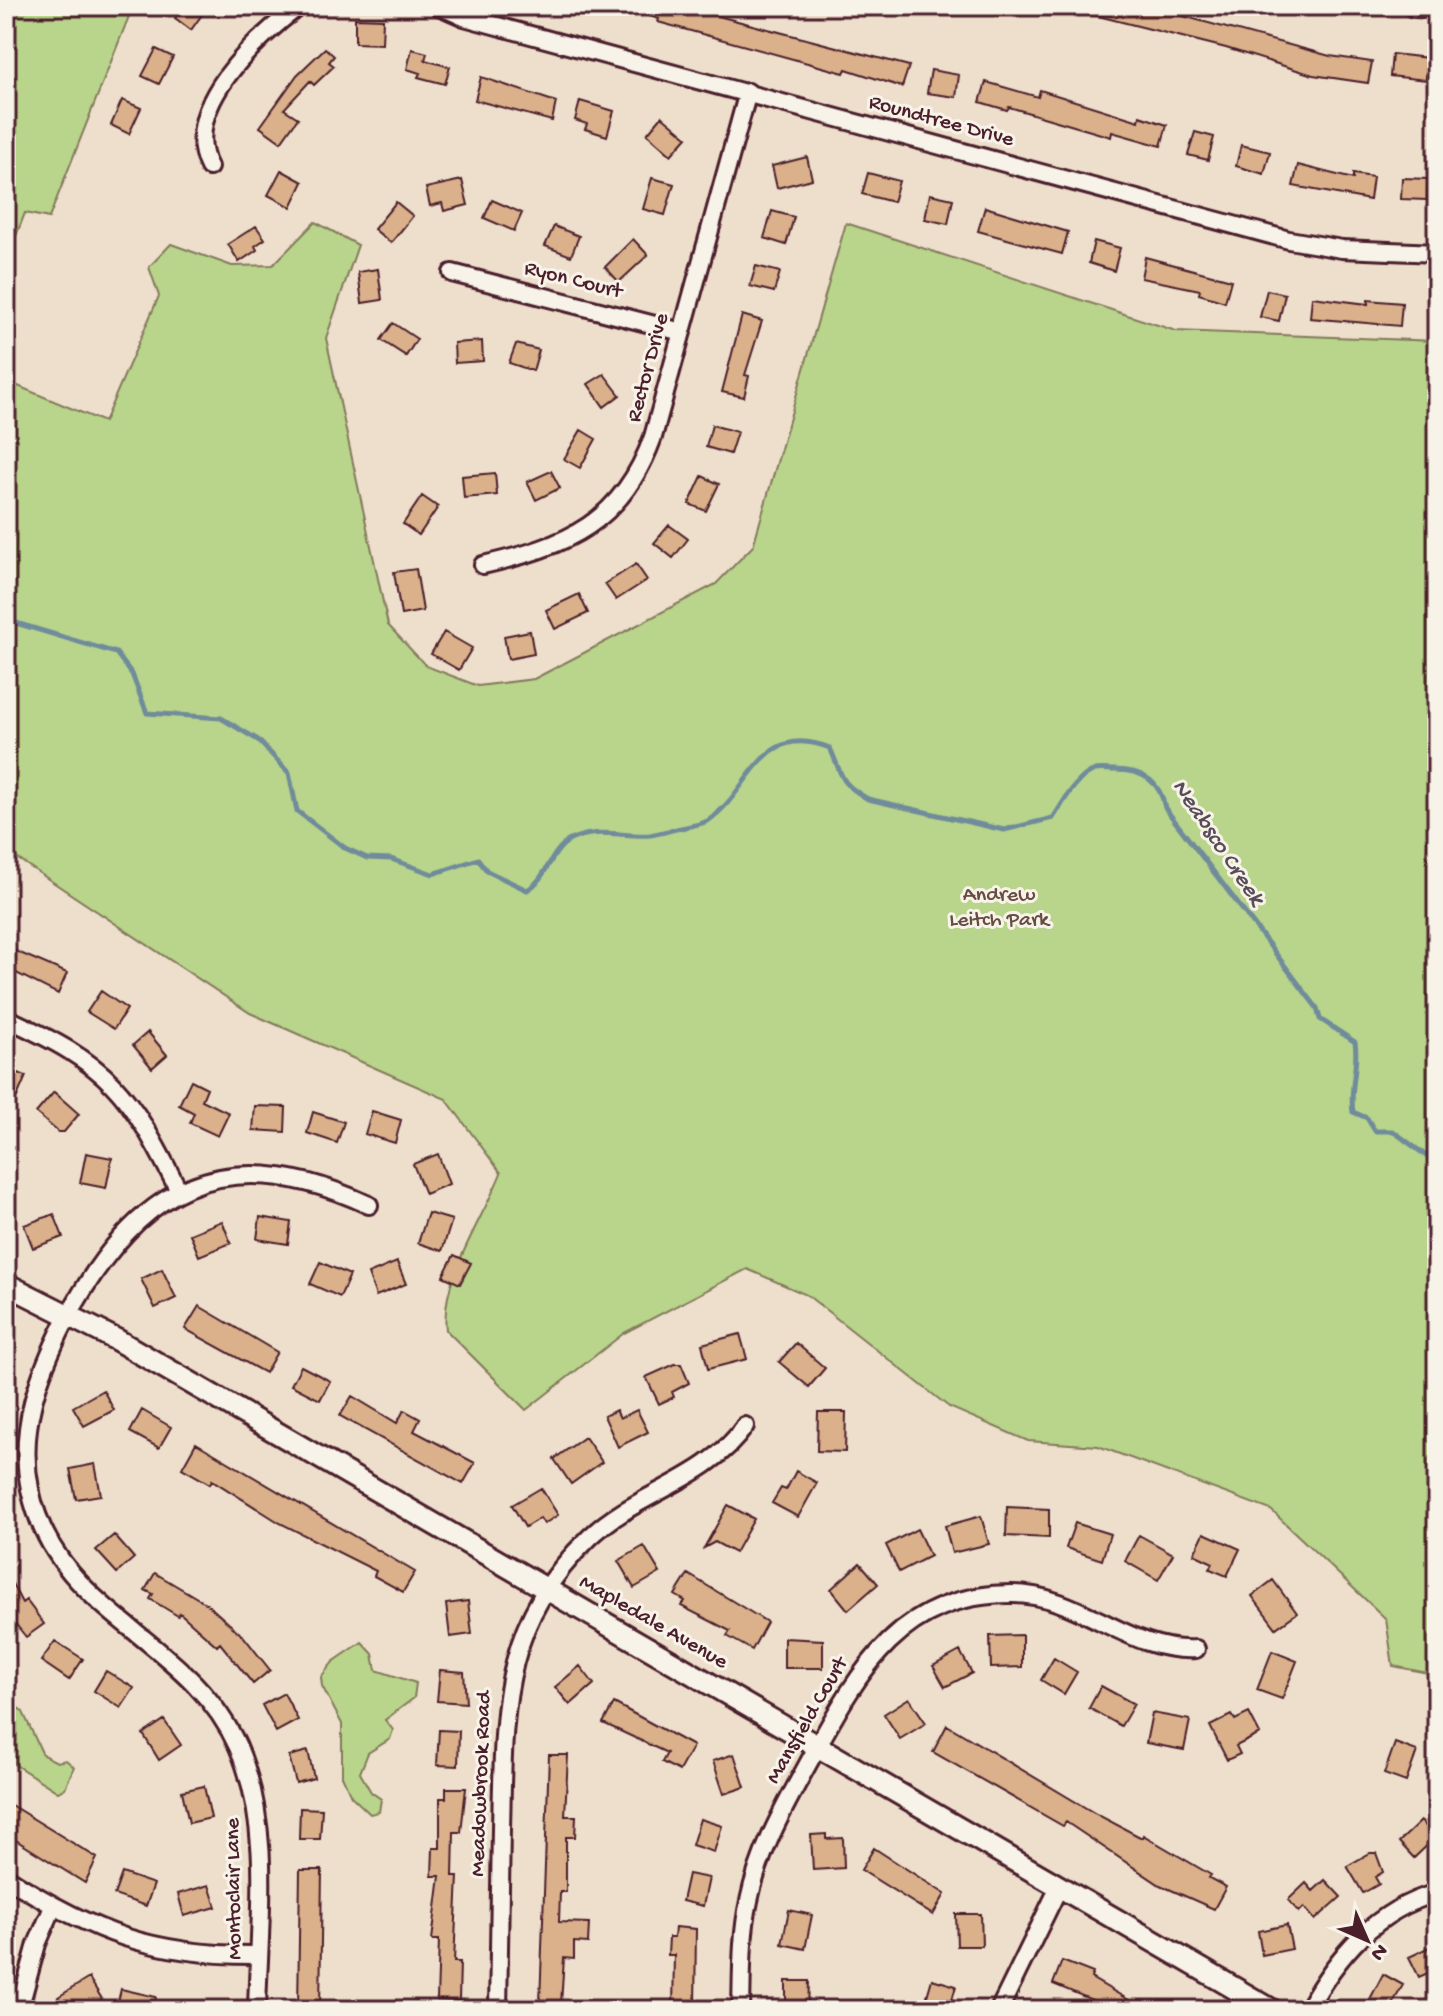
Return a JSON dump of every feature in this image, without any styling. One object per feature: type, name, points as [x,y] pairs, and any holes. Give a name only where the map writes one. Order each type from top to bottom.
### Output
[{"type":"street","points":[[209,167],[202,153],[201,135],[219,90],[254,43],[299,6]]},
{"type":"street","name":"Roundtree Drive","points":[[439,6],[464,17],[1289,240],[1342,249],[1437,253]]},
{"type":"street","points":[[1414,6],[1437,7]]},
{"type":"street","name":"Rector Drive","points":[[483,565],[531,554],[568,540],[591,526],[623,494],[648,452],[748,92]]},
{"type":"street","name":"Ryon Court","points":[[452,273],[682,332]]},
{"type":"street","points":[[6,1018],[67,1047],[114,1084],[137,1111],[179,1191]]},
{"type":"street","name":"Montoclair Lane","points":[[257,2010],[259,1827],[249,1778],[237,1746],[204,1693],[181,1667],[87,1593],[66,1568],[36,1512],[26,1459],[28,1423],[40,1375],[90,1275],[117,1239],[155,1204],[179,1191],[219,1177],[277,1176],[329,1188],[369,1205]]},
{"type":"street","name":"Mapledale Avenue","points":[[6,1284],[69,1314],[1272,2010]]},
{"type":"street","name":"Meadowbrook Road","points":[[498,2010],[506,1694],[519,1645],[548,1590],[569,1560],[601,1526],[634,1504],[715,1461],[745,1426]]},
{"type":"street","name":"Mansfield Court","points":[[741,2010],[745,1920],[755,1879],[776,1823],[854,1681],[879,1650],[905,1628],[957,1603],[1000,1595],[1047,1597],[1074,1606],[1148,1644],[1196,1649]]},
{"type":"street","points":[[6,1877],[53,1907],[97,1929],[177,1952],[259,1955]]},
{"type":"street","points":[[999,2010],[1059,1887]]},
{"type":"street","points":[[1307,2010],[1335,1962],[1353,1942],[1395,1911],[1437,1893]]},
{"type":"street","points":[[19,2010],[37,1944],[53,1907]]},
{"type":"green space","points":[[6,6],[133,6],[49,218],[25,213],[6,262]]},
{"type":"green space","name":"Andrew Leitch Park","points":[[315,222],[358,245],[326,338],[388,625],[426,666],[478,686],[534,679],[716,584],[753,546],[846,223],[1176,331],[1437,341],[1437,792],[1426,854],[1437,875],[1437,1675],[1393,1666],[1386,1619],[1271,1510],[1098,1446],[1028,1441],[949,1407],[807,1295],[747,1269],[624,1333],[526,1410],[446,1330],[449,1291],[456,1271],[501,1173],[446,1099],[250,1013],[6,851],[6,381],[104,422],[159,296],[149,267],[171,244],[232,266],[273,265]]},
{"type":"green space","points":[[362,1642],[373,1654],[376,1670],[416,1683],[414,1698],[385,1720],[393,1730],[390,1739],[368,1753],[360,1773],[371,1792],[381,1799],[379,1812],[370,1814],[351,1796],[342,1776],[342,1724],[322,1686],[321,1677],[333,1662]]},
{"type":"green space","points":[[6,1697],[23,1712],[43,1755],[57,1762],[66,1760],[74,1767],[65,1788],[58,1792],[6,1759]]},
{"type":"building","points":[[184,6],[208,6],[191,30],[175,18]]},
{"type":"building","points":[[629,6],[680,6],[909,66],[902,87],[846,69],[844,73],[658,22],[659,19],[628,9]]},
{"type":"building","points":[[1083,6],[1146,6],[1330,56],[1372,62],[1368,83],[1313,75],[1226,48],[1082,12]]},
{"type":"building","points":[[355,18],[383,19],[382,44],[355,43]]},
{"type":"building","points":[[325,48],[334,56],[329,62],[334,66],[314,85],[310,81],[284,109],[298,118],[281,142],[260,127],[297,75]]},
{"type":"building","points":[[156,49],[173,57],[159,84],[142,76]]},
{"type":"building","points":[[412,49],[427,53],[425,60],[450,67],[445,84],[418,77],[420,73],[407,69]]},
{"type":"building","points":[[1392,54],[1428,58],[1426,80],[1390,76]]},
{"type":"building","points":[[931,70],[959,75],[956,97],[927,93]]},
{"type":"building","points":[[481,77],[556,102],[552,121],[475,100]]},
{"type":"building","points":[[986,82],[1038,97],[1040,90],[1139,121],[1140,116],[1167,125],[1161,146],[1112,132],[1111,137],[1009,107],[1007,110],[980,102]]},
{"type":"building","points":[[122,100],[141,108],[129,134],[111,125]]},
{"type":"building","points":[[580,101],[614,111],[607,136],[585,129],[587,124],[575,120]]},
{"type":"building","points":[[662,116],[687,137],[671,155],[647,134]]},
{"type":"building","points":[[1195,132],[1214,137],[1208,160],[1188,155]]},
{"type":"building","points":[[1241,145],[1270,152],[1264,174],[1236,166]]},
{"type":"building","points":[[807,157],[812,179],[777,188],[772,166]]},
{"type":"building","points":[[1298,165],[1353,179],[1353,174],[1373,177],[1370,200],[1293,186]]},
{"type":"building","points":[[281,170],[303,182],[291,207],[268,195]]},
{"type":"building","points":[[868,173],[899,181],[893,202],[862,194]]},
{"type":"building","points":[[652,178],[674,184],[665,215],[643,209]]},
{"type":"building","points":[[1402,178],[1428,179],[1427,200],[1401,199]]},
{"type":"building","points":[[462,180],[468,205],[444,211],[442,203],[430,206],[426,188]]},
{"type":"building","points":[[930,194],[953,199],[948,224],[925,219]]},
{"type":"building","points":[[492,200],[522,213],[514,231],[484,218]]},
{"type":"building","points":[[396,202],[413,216],[391,243],[374,229]]},
{"type":"building","points":[[985,207],[1068,232],[1062,254],[978,231]]},
{"type":"building","points":[[772,211],[794,217],[786,245],[764,238]]},
{"type":"building","points":[[256,226],[265,239],[255,246],[257,250],[239,262],[228,244]]},
{"type":"building","points":[[554,226],[579,236],[571,256],[545,246]]},
{"type":"building","points":[[633,239],[648,255],[619,282],[605,267]]},
{"type":"building","points":[[1094,241],[1120,248],[1114,271],[1089,263]]},
{"type":"building","points":[[1145,257],[1231,280],[1225,302],[1199,294],[1200,290],[1141,278]]},
{"type":"building","points":[[756,266],[780,272],[774,292],[750,286]]},
{"type":"building","points":[[378,269],[382,300],[362,303],[358,272]]},
{"type":"building","points":[[1267,290],[1285,294],[1279,321],[1260,317]]},
{"type":"building","points":[[1312,297],[1368,304],[1368,300],[1402,303],[1400,326],[1310,318]]},
{"type":"building","points":[[742,315],[762,321],[745,375],[749,376],[744,397],[722,392]]},
{"type":"building","points":[[393,323],[417,339],[406,356],[381,340]]},
{"type":"building","points":[[482,341],[483,361],[455,363],[454,343]]},
{"type":"building","points":[[516,344],[539,350],[533,371],[509,363]]},
{"type":"building","points":[[604,374],[620,395],[604,407],[588,384]]},
{"type":"building","points":[[712,425],[737,432],[730,454],[706,447]]},
{"type":"building","points":[[581,430],[596,439],[580,468],[564,459]]},
{"type":"building","points":[[551,471],[560,488],[536,500],[527,482]]},
{"type":"building","points":[[495,473],[497,495],[464,498],[462,476]]},
{"type":"building","points":[[702,476],[719,484],[706,511],[689,504]]},
{"type":"building","points":[[422,496],[438,507],[419,535],[403,524]]},
{"type":"building","points":[[669,525],[688,539],[673,558],[654,543]]},
{"type":"building","points":[[636,564],[647,580],[616,600],[605,584]]},
{"type":"building","points":[[416,569],[423,611],[401,615],[394,572]]},
{"type":"building","points":[[579,594],[588,613],[555,629],[546,610]]},
{"type":"building","points":[[530,631],[534,654],[508,659],[504,636]]},
{"type":"building","points":[[444,632],[472,648],[459,670],[431,654]]},
{"type":"building","points":[[6,947],[67,973],[58,994],[6,968]]},
{"type":"building","points":[[101,991],[127,1009],[114,1029],[87,1012]]},
{"type":"building","points":[[148,1032],[167,1055],[152,1068],[133,1045]]},
{"type":"building","points":[[6,1068],[26,1076],[17,1097],[6,1092]]},
{"type":"building","points":[[191,1080],[207,1088],[202,1100],[229,1113],[218,1136],[190,1123],[194,1113],[179,1105]]},
{"type":"building","points":[[54,1092],[79,1114],[64,1132],[58,1132],[36,1113]]},
{"type":"building","points":[[255,1106],[286,1107],[285,1132],[253,1130]]},
{"type":"building","points":[[372,1111],[401,1120],[395,1143],[365,1134]]},
{"type":"building","points":[[313,1112],[344,1122],[337,1143],[307,1133]]},
{"type":"building","points":[[86,1153],[112,1158],[106,1188],[80,1183]]},
{"type":"building","points":[[438,1154],[449,1184],[425,1194],[413,1164]]},
{"type":"building","points":[[428,1213],[452,1220],[442,1251],[418,1243]]},
{"type":"building","points":[[54,1214],[63,1237],[33,1248],[24,1225]]},
{"type":"building","points":[[260,1217],[291,1222],[288,1244],[257,1239]]},
{"type":"building","points":[[222,1221],[231,1243],[199,1256],[190,1234]]},
{"type":"building","points":[[454,1255],[471,1263],[460,1284],[443,1276]]},
{"type":"building","points":[[320,1262],[350,1275],[340,1297],[310,1284]]},
{"type":"building","points":[[397,1262],[406,1284],[376,1296],[368,1274]]},
{"type":"building","points":[[162,1269],[176,1298],[155,1308],[141,1279]]},
{"type":"building","points":[[199,1306],[277,1352],[265,1373],[185,1329]]},
{"type":"building","points":[[740,1334],[747,1359],[708,1369],[702,1344]]},
{"type":"building","points":[[796,1343],[825,1368],[809,1387],[779,1362]]},
{"type":"building","points":[[681,1364],[689,1383],[672,1392],[674,1397],[659,1404],[646,1377]]},
{"type":"building","points":[[301,1366],[330,1381],[320,1400],[291,1385]]},
{"type":"building","points":[[103,1390],[114,1410],[84,1426],[73,1407]]},
{"type":"building","points":[[352,1396],[397,1423],[404,1410],[420,1419],[414,1431],[475,1463],[463,1484],[340,1416]]},
{"type":"building","points":[[142,1410],[171,1427],[159,1448],[130,1432]]},
{"type":"building","points":[[616,1410],[620,1418],[637,1410],[648,1432],[618,1447],[604,1416]]},
{"type":"building","points":[[818,1412],[846,1412],[845,1452],[817,1451]]},
{"type":"building","points":[[585,1437],[602,1462],[571,1484],[554,1459]]},
{"type":"building","points":[[196,1443],[415,1572],[403,1592],[374,1576],[376,1571],[280,1523],[212,1480],[210,1484],[182,1468]]},
{"type":"building","points":[[95,1464],[101,1495],[76,1499],[70,1469]]},
{"type":"building","points":[[796,1471],[817,1483],[798,1517],[772,1503],[781,1488],[786,1490]]},
{"type":"building","points":[[541,1488],[558,1515],[544,1524],[540,1518],[525,1527],[512,1505]]},
{"type":"building","points":[[728,1505],[754,1519],[735,1553],[715,1542],[704,1548]]},
{"type":"building","points":[[1007,1507],[1049,1509],[1049,1538],[1006,1536]]},
{"type":"building","points":[[981,1516],[989,1544],[952,1553],[945,1526]]},
{"type":"building","points":[[1075,1523],[1110,1534],[1102,1560],[1066,1548]]},
{"type":"building","points":[[917,1529],[930,1556],[899,1572],[886,1545]]},
{"type":"building","points":[[1204,1533],[1240,1549],[1227,1576],[1210,1569],[1213,1563],[1194,1554]]},
{"type":"building","points":[[114,1535],[134,1558],[117,1573],[96,1550]]},
{"type":"building","points":[[1139,1535],[1173,1554],[1158,1580],[1125,1561]]},
{"type":"building","points":[[644,1546],[660,1573],[634,1588],[618,1561]]},
{"type":"building","points":[[860,1563],[878,1584],[848,1610],[831,1589]]},
{"type":"building","points":[[6,1572],[22,1603],[26,1600],[44,1624],[26,1637],[6,1612]]},
{"type":"building","points":[[155,1573],[207,1604],[244,1637],[270,1670],[253,1684],[220,1643],[217,1646],[180,1613],[178,1616],[150,1599],[153,1594],[145,1590]]},
{"type":"building","points":[[688,1574],[767,1622],[752,1650],[727,1636],[730,1631],[681,1606],[685,1601],[675,1595]]},
{"type":"building","points":[[1273,1580],[1297,1613],[1276,1628],[1252,1596]]},
{"type":"building","points":[[468,1601],[472,1634],[450,1637],[446,1604]]},
{"type":"building","points":[[1022,1635],[1022,1667],[991,1668],[990,1636]]},
{"type":"building","points":[[784,1638],[823,1640],[823,1668],[784,1668]]},
{"type":"building","points":[[55,1641],[83,1659],[69,1680],[41,1661]]},
{"type":"building","points":[[960,1651],[972,1673],[945,1687],[933,1666]]},
{"type":"building","points":[[1272,1651],[1297,1661],[1282,1699],[1257,1690]]},
{"type":"building","points":[[1054,1658],[1077,1672],[1064,1694],[1041,1680]]},
{"type":"building","points":[[580,1666],[594,1684],[570,1705],[555,1687]]},
{"type":"building","points":[[440,1670],[464,1672],[466,1703],[437,1701]]},
{"type":"building","points":[[106,1671],[134,1688],[121,1708],[94,1691]]},
{"type":"building","points":[[1101,1686],[1134,1704],[1121,1726],[1089,1708]]},
{"type":"building","points":[[284,1693],[298,1720],[276,1732],[262,1705]]},
{"type":"building","points":[[909,1698],[926,1723],[900,1739],[884,1714]]},
{"type":"building","points":[[614,1703],[693,1746],[679,1771],[662,1762],[667,1753],[603,1723]]},
{"type":"building","points":[[1152,1713],[1190,1720],[1184,1750],[1146,1743]]},
{"type":"building","points":[[1249,1713],[1260,1734],[1236,1746],[1240,1754],[1227,1760],[1210,1726],[1232,1715],[1235,1720]]},
{"type":"building","points":[[164,1720],[181,1745],[159,1760],[143,1734]]},
{"type":"building","points":[[947,1725],[1096,1814],[1142,1838],[1143,1835],[1211,1875],[1209,1878],[1226,1887],[1214,1909],[1160,1885],[1066,1822],[1063,1826],[933,1752]]},
{"type":"building","points":[[439,1730],[459,1731],[458,1766],[437,1765]]},
{"type":"building","points":[[1395,1743],[1417,1751],[1406,1782],[1384,1774]]},
{"type":"building","points":[[308,1751],[314,1778],[296,1783],[289,1756]]},
{"type":"building","points":[[734,1754],[745,1787],[724,1794],[713,1761]]},
{"type":"building","points":[[549,1755],[568,1755],[565,1816],[576,1816],[575,1837],[566,1837],[566,1892],[560,1892],[559,1922],[589,1923],[588,1943],[574,1942],[574,1959],[564,1958],[561,2004],[540,2003]]},
{"type":"building","points":[[204,1786],[211,1818],[189,1823],[182,1791]]},
{"type":"building","points":[[446,1788],[466,1788],[461,1832],[454,1832],[453,1876],[458,1876],[454,1962],[460,1962],[459,2001],[437,2000],[439,1940],[432,1940],[440,1876],[432,1876],[433,1848],[440,1848],[440,1798],[446,1798]]},
{"type":"building","points":[[6,1802],[97,1858],[85,1883],[6,1834]]},
{"type":"building","points":[[300,1808],[322,1809],[320,1839],[299,1839]]},
{"type":"building","points":[[700,1819],[722,1826],[714,1852],[692,1845]]},
{"type":"building","points":[[1421,1821],[1436,1837],[1414,1858],[1399,1842]]},
{"type":"building","points":[[826,1834],[826,1839],[843,1838],[844,1868],[813,1870],[811,1835]]},
{"type":"building","points":[[874,1848],[945,1894],[933,1915],[861,1870]]},
{"type":"building","points":[[1370,1853],[1376,1853],[1383,1872],[1375,1877],[1379,1884],[1363,1893],[1347,1866]]},
{"type":"building","points":[[300,1870],[322,1870],[320,2010],[298,2009]]},
{"type":"building","points":[[122,1873],[154,1884],[146,1906],[114,1895]]},
{"type":"building","points":[[688,1874],[709,1878],[703,1906],[682,1901]]},
{"type":"building","points":[[1325,1880],[1341,1897],[1315,1920],[1304,1907],[1299,1912],[1288,1900],[1306,1883],[1313,1891]]},
{"type":"building","points":[[209,1885],[216,1907],[184,1916],[178,1894]]},
{"type":"building","points":[[789,1910],[812,1915],[805,1949],[782,1944]]},
{"type":"building","points":[[956,1914],[981,1914],[982,1946],[957,1946]]},
{"type":"building","points":[[1287,1925],[1292,1949],[1262,1955],[1258,1931]]},
{"type":"building","points":[[675,1927],[696,1929],[695,2010],[673,2010],[674,1955],[668,1955],[669,1937],[674,1937]]},
{"type":"building","points":[[1437,1944],[1437,1969],[1419,1977],[1409,1957]]},
{"type":"building","points":[[1062,1961],[1093,1973],[1091,1978],[1146,2010],[1099,2010],[1102,2004],[1053,1984]]},
{"type":"building","points":[[1383,1974],[1403,1985],[1389,2010],[1368,2003]]},
{"type":"building","points":[[89,1978],[102,1999],[84,2010],[66,2010],[58,1997]]},
{"type":"building","points":[[932,1979],[956,1986],[949,2010],[923,2010]]},
{"type":"building","points":[[786,1981],[809,1981],[808,2010],[786,2010]]},
{"type":"building","points":[[121,1989],[156,1997],[153,2010],[116,2010]]},
{"type":"waterway","name":"Neabsco Creek","points":[[6,620],[116,653],[132,674],[147,713],[221,718],[258,740],[289,773],[297,811],[345,848],[367,858],[391,859],[433,874],[478,859],[487,871],[527,890],[539,879],[563,845],[580,836],[600,833],[650,835],[707,821],[724,807],[759,762],[788,743],[806,742],[830,748],[846,783],[868,799],[1004,830],[1053,818],[1076,784],[1088,773],[1095,770],[1134,772],[1148,778],[1159,790],[1165,808],[1317,1008],[1320,1019],[1355,1042],[1353,1112],[1367,1118],[1375,1131],[1393,1131],[1437,1164]]}]
